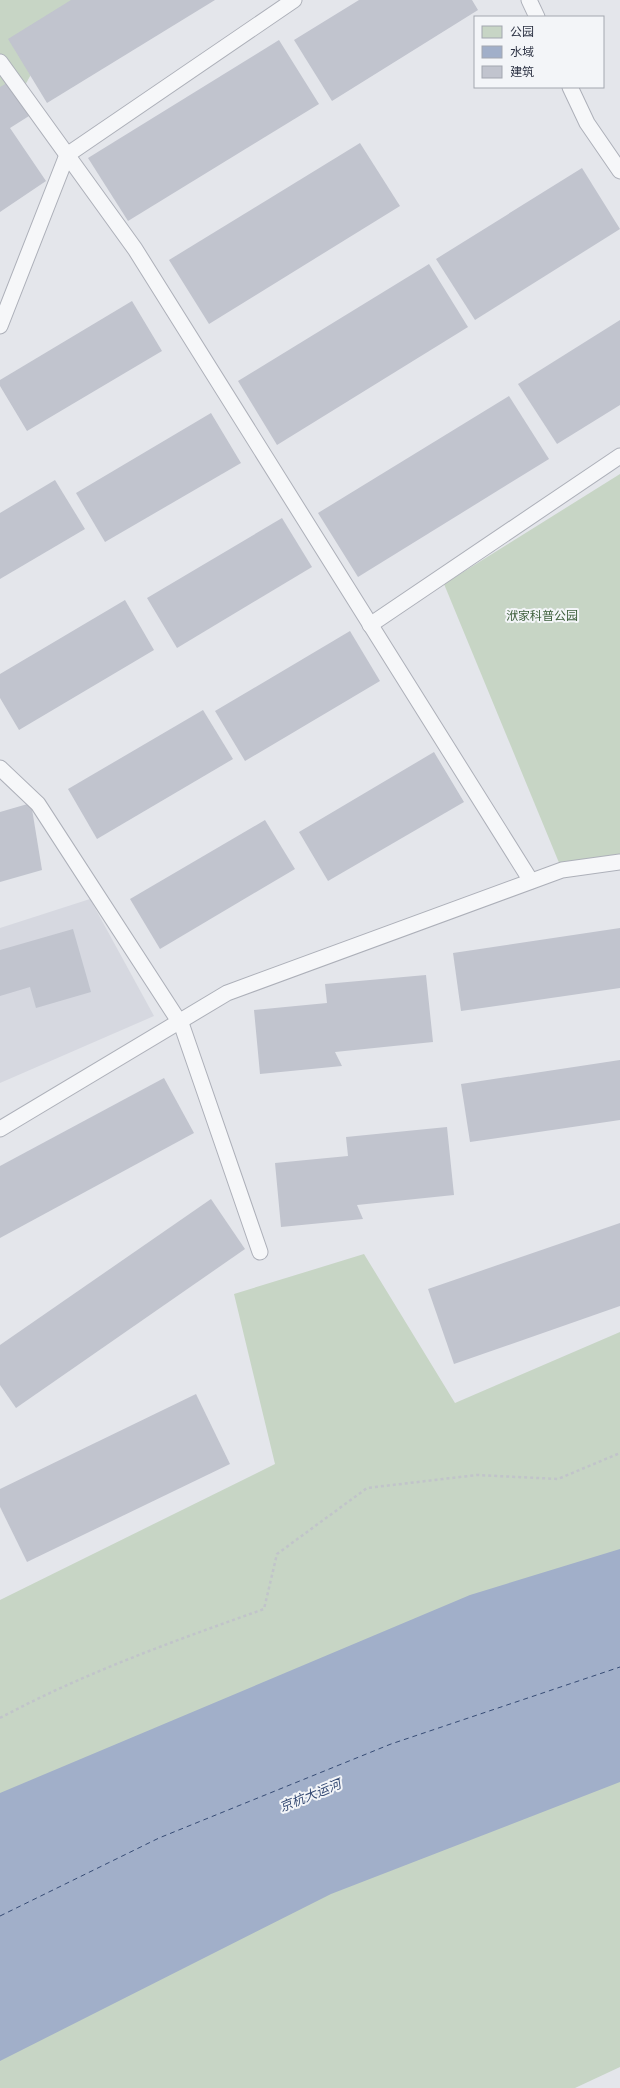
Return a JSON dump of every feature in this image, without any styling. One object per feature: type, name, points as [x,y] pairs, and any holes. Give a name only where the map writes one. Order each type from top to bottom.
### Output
[{"type":"lane","points":[[0,326],[67,155],[294,0]]},
{"type":"lane","points":[[529,0],[537,16]]},
{"type":"lane","points":[[0,62],[135,249],[531,881]]},
{"type":"lane","points":[[570,88],[587,123],[620,171]]},
{"type":"lane","points":[[370,625],[620,456]]},
{"type":"lane","points":[[0,768],[38,804],[179,1022],[260,1252]]},
{"type":"lane","points":[[0,1130],[227,993],[562,870],[620,862]]},
{"type":"path","points":[[0,1718],[41,1696],[159,1646],[264,1609],[277,1554],[367,1488],[477,1475],[558,1479],[620,1454]]},
{"type":"shaded area","points":[[90,899],[154,1016],[0,1083],[0,928]]},
{"type":"green space","points":[[0,0],[113,0],[52,36],[0,131]]},
{"type":"green space","name":"洑家科普公园","points":[[620,474],[620,862],[562,870],[444,584]]},
{"type":"green space","points":[[364,1254],[455,1403],[620,1332],[620,2067],[575,2088],[0,2088],[0,1600],[275,1464],[234,1294]]},
{"type":"water","name":"京杭大运河","points":[[620,1549],[620,1782],[331,1894],[0,2061],[0,1793],[470,1595]]},
{"type":"building","points":[[71,0],[215,0],[47,103],[8,39]]},
{"type":"building","points":[[359,0],[472,0],[478,10],[332,101],[294,40]]},
{"type":"building","points":[[279,40],[319,104],[128,221],[88,158]]},
{"type":"building","points":[[7,83],[29,116],[10,128],[46,181],[0,212],[0,87]]},
{"type":"building","points":[[360,143],[400,206],[209,324],[169,260]]},
{"type":"building","points":[[582,168],[620,229],[475,320],[436,259]]},
{"type":"building","points":[[429,264],[468,327],[277,445],[238,381]]},
{"type":"building","points":[[132,301],[162,351],[27,431],[0,386],[0,380]]},
{"type":"building","points":[[620,320],[620,405],[557,444],[518,384]]},
{"type":"building","points":[[509,396],[549,459],[358,577],[318,513]]},
{"type":"building","points":[[211,413],[241,463],[105,542],[76,493]]},
{"type":"building","points":[[55,480],[85,529],[0,579],[0,513]]},
{"type":"building","points":[[282,518],[312,567],[177,648],[147,598]]},
{"type":"building","points":[[125,600],[154,650],[19,730],[0,698],[0,674]]},
{"type":"building","points":[[350,631],[380,681],[245,761],[215,711]]},
{"type":"building","points":[[203,710],[233,759],[97,839],[68,789]]},
{"type":"building","points":[[434,752],[464,802],[328,881],[299,832]]},
{"type":"building","points":[[31,803],[42,870],[0,882],[0,812]]},
{"type":"building","points":[[265,820],[295,869],[160,949],[130,899]]},
{"type":"building","points":[[620,928],[620,988],[461,1011],[453,953]]},
{"type":"building","points":[[73,929],[91,992],[36,1008],[30,987],[0,996],[0,950]]},
{"type":"building","points":[[426,975],[433,1042],[335,1052],[342,1066],[260,1074],[254,1010],[327,1003],[325,984]]},
{"type":"building","points":[[620,1060],[620,1120],[470,1142],[461,1084]]},
{"type":"building","points":[[164,1078],[194,1133],[0,1238],[0,1166]]},
{"type":"building","points":[[447,1127],[454,1195],[357,1205],[363,1219],[281,1227],[275,1163],[348,1156],[346,1137]]},
{"type":"building","points":[[211,1199],[245,1249],[16,1408],[0,1385],[0,1345]]},
{"type":"building","points":[[620,1223],[620,1306],[454,1364],[428,1289]]},
{"type":"building","points":[[196,1394],[230,1464],[27,1562],[0,1507],[0,1489]]},
{"type":"ferry route","points":[[0,1916],[159,1838],[391,1744],[620,1667]]}]
